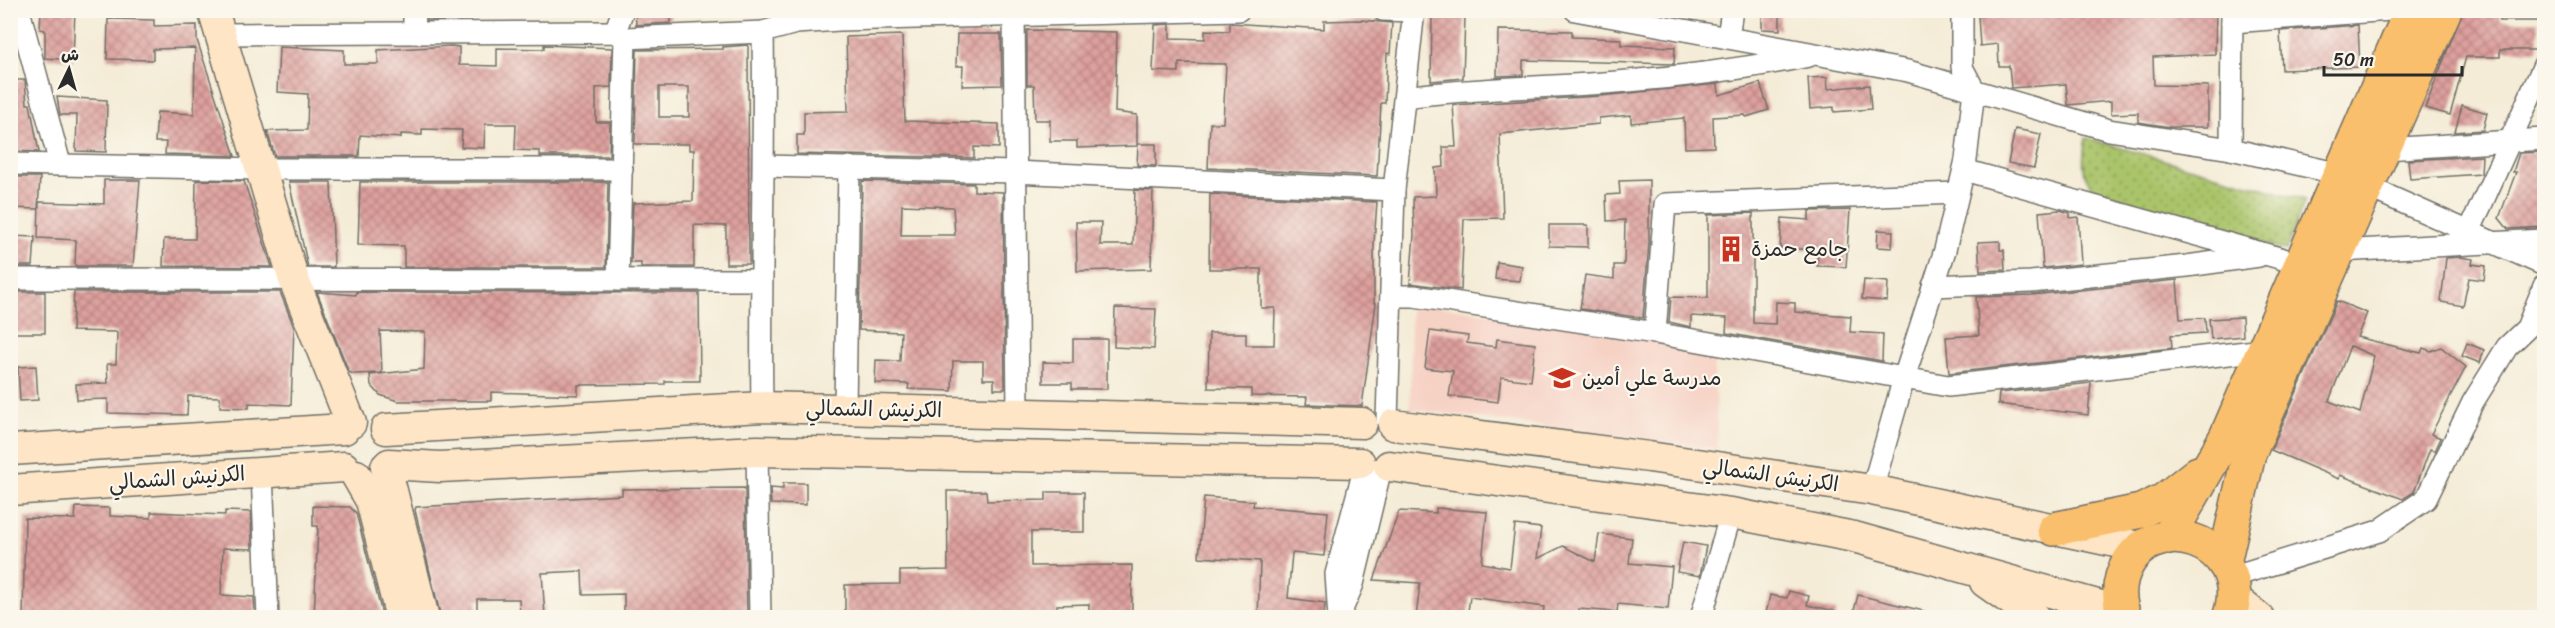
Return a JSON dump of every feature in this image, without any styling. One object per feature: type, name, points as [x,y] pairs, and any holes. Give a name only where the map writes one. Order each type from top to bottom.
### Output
[{"type":"main road","points":[[2235,595],[2249,454],[2339,251],[2354,181],[2411,10]]},
{"type":"main road","points":[[2124,615],[2119,587],[2125,568],[2156,543],[2213,460],[2301,264],[2354,181],[2385,149],[2445,10]]},
{"type":"main road","points":[[217,22],[294,280],[348,426],[337,446],[338,455],[371,501],[401,618]]},
{"type":"main road","name":"الكرنيش الشمالي","points":[[10,450],[348,426],[369,420],[386,429],[762,407],[844,407],[1381,423],[1649,457],[1872,490],[2054,529],[2156,543]]},
{"type":"main road","points":[[1381,423],[1401,438],[1401,446],[1399,454],[1374,466],[1353,453],[1352,436],[1381,423]]},
{"type":"main road","points":[[386,429],[394,446],[388,465],[424,618]]},
{"type":"main road","name":"الكرنيش الشمالي","points":[[10,490],[262,473],[350,471],[374,475],[388,465],[440,467],[757,451],[1374,466],[1731,513],[1854,537],[2124,615]]},
{"type":"main road","points":[[2054,529],[2141,511],[2164,500],[2213,460]]},
{"type":"main road","points":[[2156,543],[2186,538],[2204,543],[2218,554],[2235,595]]},
{"type":"main road","points":[[1967,571],[2036,618]]},
{"type":"street","points":[[19,10],[60,164]]},
{"type":"street","points":[[414,10],[414,33]]},
{"type":"street","points":[[618,280],[622,169],[620,35],[623,10]]},
{"type":"street","points":[[217,22],[414,33],[620,35],[763,32],[797,17],[1239,10]]},
{"type":"street","points":[[1381,423],[1392,296],[1394,190],[1414,11],[1383,10]]},
{"type":"street","points":[[1575,10],[1908,71],[2109,130],[2231,149],[2354,181],[2544,265]]},
{"type":"street","points":[[1728,37],[1732,10]]},
{"type":"street","points":[[1872,490],[1904,378],[1945,250],[1964,170],[1974,90],[1962,67],[1962,10]]},
{"type":"street","points":[[2231,149],[2232,16],[2331,17],[2390,10]]},
{"type":"street","points":[[1015,13],[1014,172],[1018,413]]},
{"type":"street","points":[[762,407],[760,280],[765,166],[763,32]]},
{"type":"street","points":[[1405,98],[1443,92],[1627,81],[1770,64],[1820,54]]},
{"type":"street","points":[[2469,232],[2544,65]]},
{"type":"street","points":[[2385,149],[2544,139]]},
{"type":"street","points":[[10,164],[262,169],[622,169]]},
{"type":"street","points":[[765,166],[1014,172],[1394,190]]},
{"type":"street","points":[[844,407],[849,167]]},
{"type":"street","points":[[1964,170],[2301,264]]},
{"type":"street","points":[[1655,333],[1665,204],[1957,193]]},
{"type":"street","points":[[2339,251],[2544,240]]},
{"type":"street","points":[[1933,286],[2031,282],[2187,266],[2265,255]]},
{"type":"street","points":[[10,279],[760,280]]},
{"type":"street","points":[[2235,595],[2379,531],[2426,499],[2473,402],[2507,347],[2528,328],[2544,286]]},
{"type":"street","points":[[1392,296],[1425,297],[1655,333],[1948,386],[2264,350]]},
{"type":"street","points":[[757,451],[760,618]]},
{"type":"street","points":[[1339,618],[1335,574],[1374,466]]},
{"type":"street","points":[[262,473],[268,618]]},
{"type":"street","points":[[1701,618],[1731,513]]},
{"type":"shaded area","name":"مدرسة علي أمين","points":[[1411,302],[1713,347],[1718,449],[1410,409]]},
{"type":"green space","points":[[2086,138],[2305,200],[2286,250],[2103,198],[2090,185],[2084,171],[2083,156]]},
{"type":"building","points":[[41,10],[75,10],[73,60],[45,58],[45,30],[40,29]]},
{"type":"building","points":[[427,10],[451,10],[451,20],[427,20]]},
{"type":"building","points":[[635,10],[671,10],[671,23],[636,25]]},
{"type":"building","points":[[1762,10],[1780,10],[1780,30],[1762,29]]},
{"type":"building","points":[[2048,10],[2216,10],[2215,54],[2153,57],[2154,85],[2208,86],[2208,127],[2170,127],[2138,122],[2138,113],[2111,114],[2111,101],[2068,105],[2066,84],[2011,88],[2009,66],[1999,66],[1998,44],[1980,46],[1978,16]]},
{"type":"building","points":[[2463,10],[2500,10],[2500,21],[2538,21],[2538,50],[2500,50],[2500,57],[2466,57],[2450,115],[2425,108]]},
{"type":"building","points":[[1432,15],[1465,16],[1463,78],[1431,81]]},
{"type":"building","points":[[108,19],[154,20],[154,26],[197,25],[197,40],[235,156],[165,154],[166,142],[155,142],[157,112],[194,114],[195,48],[153,49],[153,60],[107,59]]},
{"type":"building","points":[[1361,20],[1392,23],[1390,54],[1387,53],[1385,103],[1381,103],[1377,176],[1208,168],[1210,123],[1223,123],[1226,64],[1179,63],[1179,72],[1153,71],[1155,25],[1170,24],[1170,38],[1205,39],[1205,30],[1230,31],[1230,23],[1324,29],[1324,21]]},
{"type":"building","points":[[2358,25],[2360,67],[2282,70],[2280,31]]},
{"type":"building","points":[[1027,30],[1117,32],[1115,112],[1137,115],[1137,146],[1077,148],[1077,141],[1050,141],[1050,120],[1035,120],[1034,85],[1027,85]]},
{"type":"building","points":[[1498,30],[1572,31],[1572,37],[1621,39],[1621,45],[1675,47],[1674,64],[1523,60],[1523,75],[1497,76]]},
{"type":"building","points":[[957,34],[1001,34],[1002,85],[962,86],[963,66],[956,66]]},
{"type":"building","points":[[902,35],[905,121],[999,124],[999,148],[974,147],[974,158],[797,154],[797,135],[804,135],[804,112],[848,111],[846,37]]},
{"type":"building","points":[[544,45],[612,48],[611,87],[596,88],[596,122],[610,122],[609,156],[540,156],[540,151],[515,150],[516,124],[485,124],[484,148],[461,147],[462,130],[422,129],[422,135],[401,134],[401,138],[360,135],[359,156],[275,156],[267,131],[307,130],[308,94],[277,92],[279,47],[344,50],[344,64],[378,64],[378,50],[451,46],[459,47],[459,65],[497,66],[497,48],[544,49]]},
{"type":"building","points":[[748,45],[749,264],[726,264],[726,226],[694,225],[694,267],[641,267],[641,263],[631,263],[633,203],[693,201],[694,150],[689,150],[689,144],[635,144],[637,50],[723,49],[723,47]],"holes":[[[659,87],[689,87],[689,117],[659,117]]]},
{"type":"building","points":[[1827,77],[1828,89],[1869,85],[1871,109],[1834,112],[1834,107],[1810,109],[1808,78]]},
{"type":"building","points":[[10,80],[25,80],[27,104],[30,104],[39,152],[10,151]]},
{"type":"building","points":[[1760,83],[1769,110],[1746,117],[1745,115],[1713,117],[1714,147],[1685,148],[1684,118],[1631,123],[1631,115],[1599,118],[1599,124],[1500,134],[1503,218],[1464,219],[1461,290],[1410,283],[1414,235],[1413,197],[1436,196],[1435,168],[1444,167],[1443,147],[1456,147],[1453,105],[1601,96],[1718,84],[1719,95]]},
{"type":"building","points":[[57,97],[107,100],[106,152],[76,151],[77,115],[60,115]]},
{"type":"building","points":[[2462,105],[2487,113],[2483,130],[2455,132]]},
{"type":"building","points":[[2015,129],[2041,134],[2034,168],[2008,163]]},
{"type":"building","points":[[1138,144],[1156,144],[1156,166],[1137,165]]},
{"type":"building","points":[[2544,152],[2544,227],[2508,229],[2499,218],[2516,172],[2513,172],[2519,153]]},
{"type":"building","points":[[2482,156],[2481,174],[2410,179],[2408,160]]},
{"type":"building","points":[[10,177],[40,177],[38,209],[10,208]]},
{"type":"building","points":[[104,180],[140,180],[133,266],[75,266],[76,240],[38,238],[39,202],[104,204]]},
{"type":"building","points":[[196,180],[244,181],[272,267],[163,266],[164,239],[195,239]]},
{"type":"building","points":[[1649,180],[1649,242],[1643,318],[1580,309],[1585,275],[1614,279],[1614,265],[1624,265],[1625,220],[1607,221],[1606,195],[1620,194],[1619,181]]},
{"type":"building","points":[[862,181],[974,184],[974,191],[1003,192],[1005,389],[994,389],[994,379],[983,379],[983,361],[953,361],[952,391],[908,389],[909,384],[875,383],[876,360],[900,361],[901,332],[859,330]],"holes":[[[902,205],[953,207],[955,235],[901,235]]]},
{"type":"building","points":[[289,182],[331,182],[334,267],[308,267]]},
{"type":"building","points":[[360,182],[608,182],[606,267],[404,267],[404,246],[358,245]]},
{"type":"building","points":[[1135,190],[1153,191],[1151,269],[1077,271],[1076,222],[1101,222],[1100,245],[1133,245]]},
{"type":"building","points":[[1210,194],[1377,202],[1374,243],[1374,303],[1376,303],[1362,406],[1306,404],[1307,397],[1251,396],[1251,389],[1208,388],[1209,333],[1246,333],[1246,345],[1274,345],[1275,308],[1261,308],[1261,269],[1209,269]]},
{"type":"building","points":[[1850,210],[1846,267],[1817,266],[1818,250],[1780,248],[1782,218],[1809,220],[1809,211]]},
{"type":"building","points":[[2060,210],[2070,213],[2070,218],[2078,217],[2081,264],[2043,268],[2039,212]]},
{"type":"building","points":[[1753,213],[1753,323],[1775,324],[1776,302],[1795,303],[1795,312],[1851,316],[1850,332],[1883,334],[1882,361],[1726,333],[1727,318],[1691,316],[1691,327],[1669,322],[1671,297],[1708,298],[1708,215]]},
{"type":"building","points":[[1549,225],[1588,225],[1588,247],[1549,246]]},
{"type":"building","points":[[1878,230],[1893,231],[1892,248],[1877,247]]},
{"type":"building","points":[[10,236],[35,237],[33,266],[10,266]]},
{"type":"building","points":[[2000,241],[2000,250],[2004,250],[2005,270],[1980,271],[1978,242]]},
{"type":"building","points":[[2446,258],[2473,259],[2472,264],[2486,266],[2484,280],[2469,278],[2463,306],[2441,302]]},
{"type":"building","points":[[1497,262],[1522,266],[1520,281],[1495,279]]},
{"type":"building","points":[[1864,280],[1888,282],[1887,301],[1862,299]]},
{"type":"building","points":[[2177,280],[2180,319],[2205,318],[2206,333],[2171,335],[2172,348],[1949,373],[1946,337],[1979,335],[1976,297],[2032,295]]},
{"type":"building","points":[[10,292],[45,292],[45,333],[10,333]]},
{"type":"building","points":[[74,292],[280,292],[294,327],[291,405],[249,403],[249,408],[220,407],[220,397],[188,396],[187,415],[108,413],[108,399],[77,400],[76,384],[108,383],[107,364],[116,364],[117,332],[72,331]]},
{"type":"building","points":[[317,292],[356,295],[356,292],[699,293],[700,381],[665,381],[665,384],[578,385],[578,395],[491,392],[491,401],[398,401],[380,395],[371,385],[370,375],[424,369],[425,332],[380,331],[382,373],[353,374],[349,372]]},
{"type":"building","points":[[2337,301],[2367,313],[2357,337],[2421,353],[2423,348],[2431,351],[2441,347],[2466,367],[2431,434],[2441,438],[2435,451],[2430,449],[2414,492],[2403,499],[2340,475],[2339,479],[2271,450]],"holes":[[[2350,346],[2374,356],[2360,413],[2329,401]]]},
{"type":"building","points":[[1115,308],[1156,309],[1154,349],[1114,347]]},
{"type":"building","points":[[2242,317],[2243,336],[2211,339],[2209,319]]},
{"type":"building","name":"مدرسة علي أمين","points":[[1430,331],[1468,336],[1467,343],[1496,347],[1497,339],[1535,344],[1531,381],[1501,377],[1498,402],[1449,396],[1453,371],[1425,368]]},
{"type":"building","points":[[1073,339],[1107,339],[1107,389],[1072,389],[1072,383],[1043,383],[1043,362],[1073,363]]},
{"type":"building","points":[[2467,343],[2484,350],[2480,363],[2462,356]]},
{"type":"building","points":[[36,366],[38,400],[20,401],[18,367]]},
{"type":"building","points":[[2091,383],[2088,415],[1998,404],[1999,393]]},
{"type":"building","points":[[783,483],[806,483],[806,505],[771,504],[770,488],[783,489]]},
{"type":"building","points":[[745,488],[747,618],[624,618],[624,594],[583,595],[582,571],[542,573],[545,616],[520,618],[519,599],[477,599],[477,618],[441,618],[415,510],[416,507],[622,495],[622,489]]},
{"type":"building","points":[[947,491],[986,491],[987,501],[1046,500],[1046,492],[1084,492],[1084,532],[1031,532],[1031,566],[1132,565],[1132,618],[1089,618],[1089,604],[1057,605],[1057,618],[845,618],[845,585],[900,584],[900,571],[948,570]]},
{"type":"building","points":[[1204,497],[1254,501],[1253,506],[1328,512],[1324,556],[1292,553],[1288,598],[1325,603],[1324,618],[1258,618],[1260,561],[1199,557]]},
{"type":"building","points":[[313,506],[350,507],[356,513],[383,618],[314,618],[318,526],[313,526]]},
{"type":"building","points":[[76,507],[110,508],[110,516],[151,518],[151,512],[225,515],[225,511],[251,512],[252,549],[223,548],[221,595],[254,597],[255,618],[23,618],[25,518],[75,519]]},
{"type":"building","points":[[1436,508],[1487,512],[1482,563],[1510,568],[1515,525],[1541,528],[1537,559],[1563,546],[1595,562],[1599,534],[1632,538],[1629,563],[1672,567],[1668,609],[1618,604],[1617,612],[1579,609],[1579,618],[1574,618],[1543,615],[1544,607],[1470,597],[1467,618],[1416,618],[1420,583],[1374,580],[1399,511],[1436,513]]},
{"type":"building","points":[[1683,542],[1706,546],[1700,576],[1677,572]]},
{"type":"building","points":[[1789,591],[1809,596],[1807,605],[1836,611],[1836,618],[1765,618],[1770,595],[1787,598]]},
{"type":"building","points":[[1858,595],[1928,612],[1928,618],[1852,618]]},
{"type":"place","name":"جامع حمزة","points":[[1731,249]]},
{"type":"place","name":"مدرسة علي أمين","points":[[1562,378]]}]
